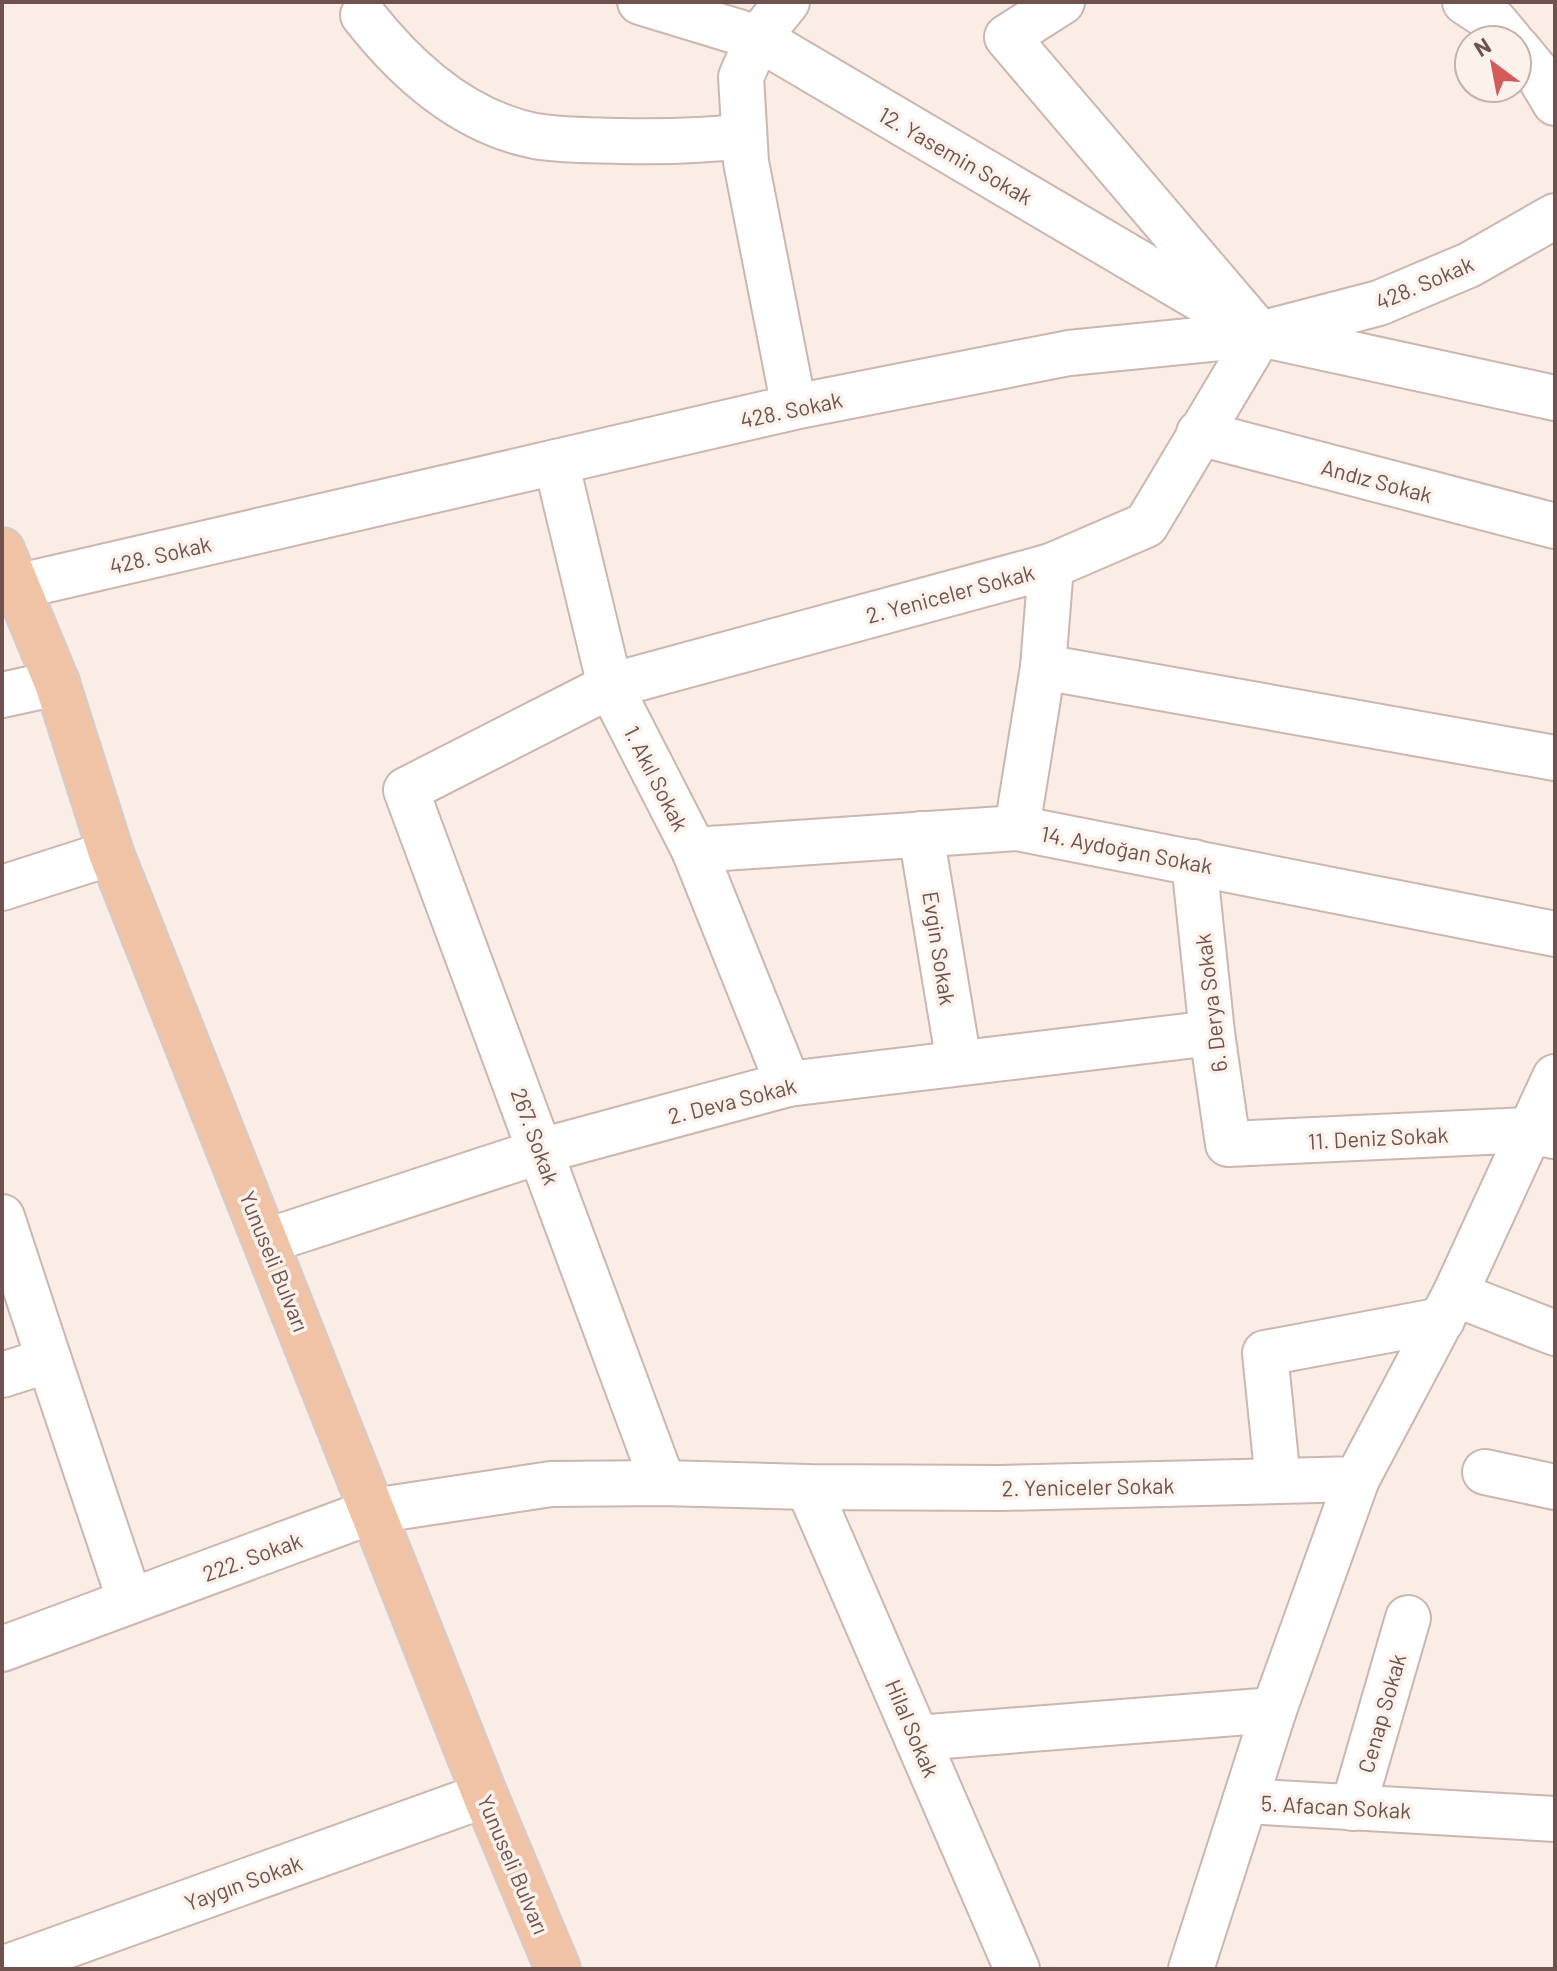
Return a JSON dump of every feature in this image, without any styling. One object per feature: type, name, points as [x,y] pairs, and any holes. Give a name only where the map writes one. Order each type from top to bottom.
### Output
[{"type":"main road","name":"Yunuseli Bulvarı","points":[[9,568],[57,683],[111,853],[485,1795],[558,1969]]},
{"type":"street","name":"12. Yasemin Sokak","points":[[640,2],[758,38],[1260,334]]},
{"type":"street","points":[[787,2],[758,38],[741,77],[746,162],[794,407]]},
{"type":"street","points":[[1062,2],[1007,37],[1260,334],[1555,398]]},
{"type":"street","points":[[1465,2],[1497,24]]},
{"type":"street","points":[[363,15],[404,63],[428,83],[464,107],[503,126],[534,136],[567,140],[687,142],[744,136]]},
{"type":"street","points":[[1533,67],[1555,103]]},
{"type":"street","name":"428. Sokak","points":[[9,568],[556,462],[794,407],[1069,353],[1260,334],[1379,303],[1469,265],[1555,216]]},
{"type":"street","points":[[1051,566],[1146,525],[1260,334]]},
{"type":"street","name":"Andız Sokak","points":[[1199,433],[1555,526]]},
{"type":"street","name":"1. Akıl Sokak","points":[[556,462],[610,686],[694,850],[788,1084]]},
{"type":"street","name":"2. Yeniceler Sokak","points":[[406,790],[610,686],[1051,566],[1043,667],[1017,828]]},
{"type":"street","points":[[1043,667],[1555,758]]},
{"type":"street","points":[[2,695],[57,683]]},
{"type":"street","name":"267. Sokak","points":[[406,790],[663,1483]]},
{"type":"street","name":"14. Aydoğan Sokak","points":[[694,850],[1017,828],[1555,934]]},
{"type":"street","name":"Evgin Sokak","points":[[921,834],[959,1063]]},
{"type":"street","points":[[2,888],[111,853]]},
{"type":"street","name":"6. Derya Sokak","points":[[1194,862],[1212,1033],[1228,1144]]},
{"type":"street","name":"2. Deva Sokak","points":[[267,1241],[541,1151],[788,1084],[1212,1033]]},
{"type":"street","points":[[1245,1801],[1274,1710],[1357,1479],[1542,1133],[1555,1077]]},
{"type":"street","name":"11. Deniz Sokak","points":[[1228,1144],[1542,1133]]},
{"type":"street","points":[[2,1217],[130,1601]]},
{"type":"street","points":[[1278,1481],[1265,1353],[1448,1307],[1555,1333]]},
{"type":"street","points":[[2,1375],[49,1360]]},
{"type":"street","points":[[1485,1472],[1555,1487]]},
{"type":"street","name":"2. Yeniceler Sokak","points":[[373,1511],[551,1484],[1001,1488],[1357,1479]]},
{"type":"street","name":"Hilal Sokak","points":[[808,1487],[1017,1969]]},
{"type":"street","name":"222. Sokak","points":[[2,1649],[373,1511]]},
{"type":"street","name":"Cenap Sokak","points":[[1353,1808],[1408,1618]]},
{"type":"street","points":[[917,1738],[1274,1710]]},
{"type":"street","name":"Yaygın Sokak","points":[[2,1969],[485,1795]]},
{"type":"street","name":"5. Afacan Sokak","points":[[1191,1969],[1245,1801],[1555,1819]]}]
